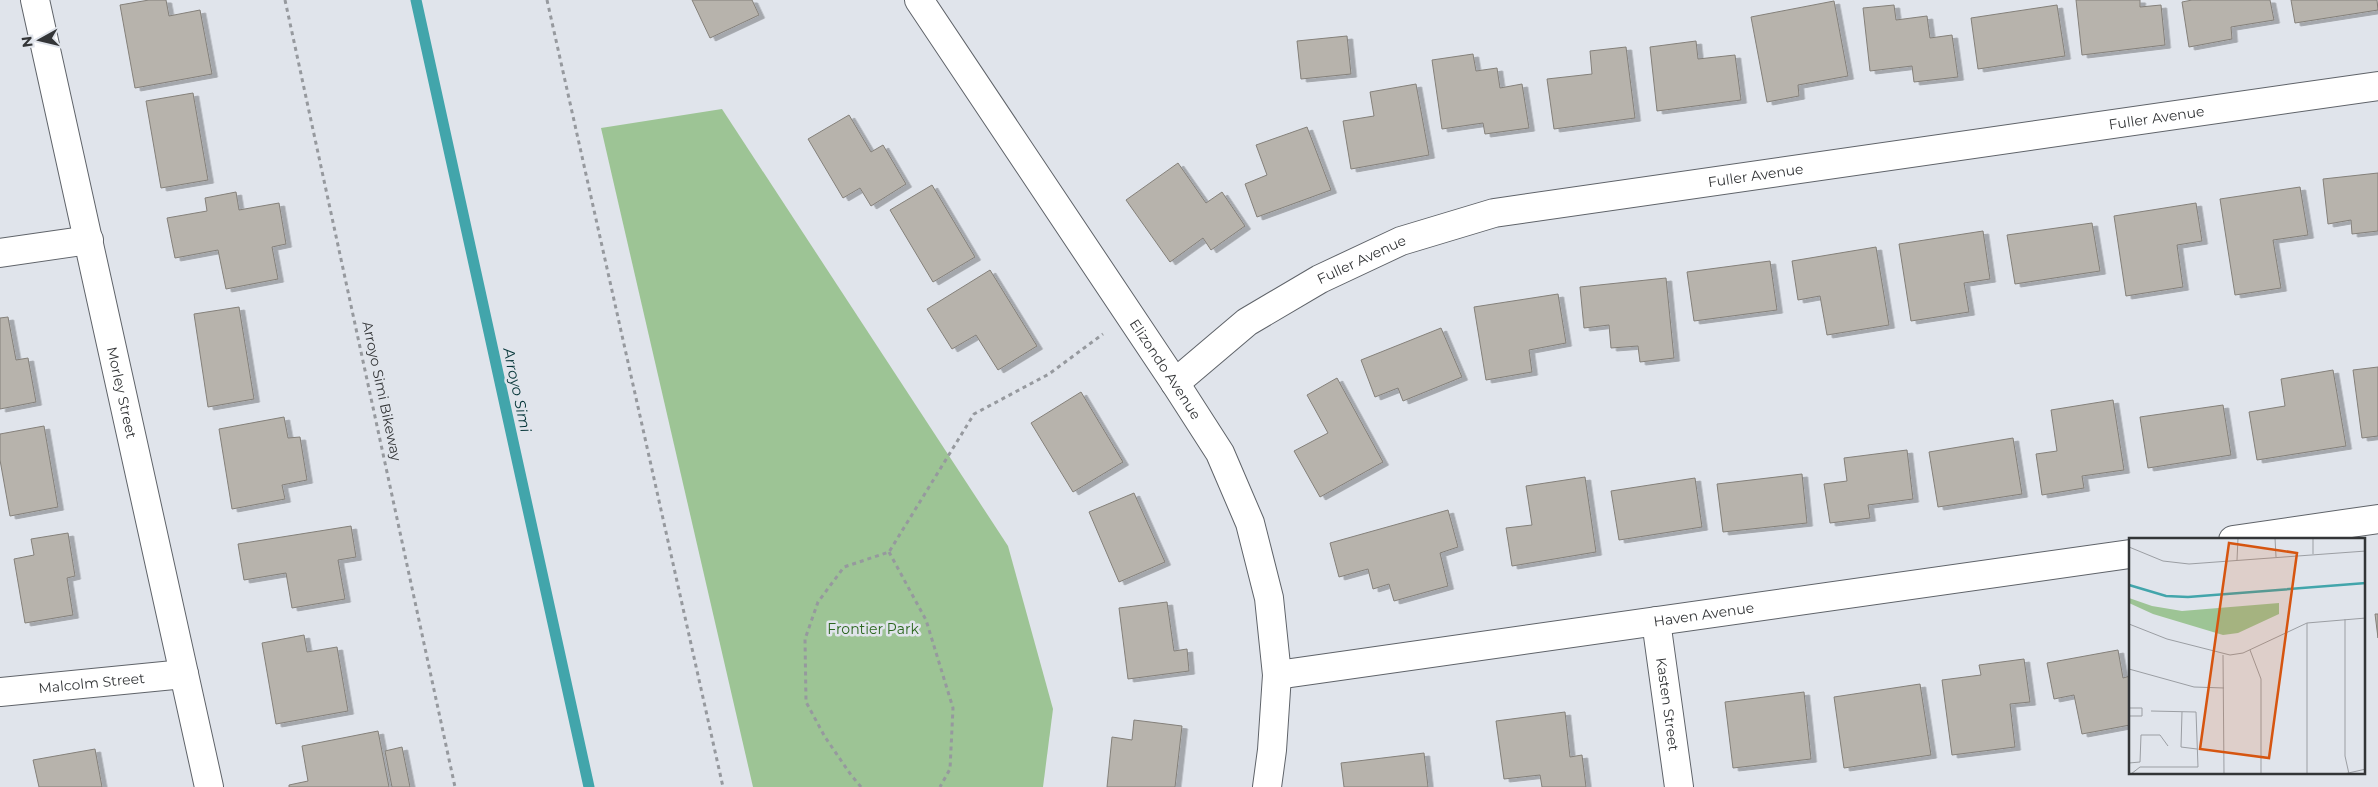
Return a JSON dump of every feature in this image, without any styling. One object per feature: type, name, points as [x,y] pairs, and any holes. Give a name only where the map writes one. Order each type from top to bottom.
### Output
[{"type":"street","name":"Morley Street","points":[[35,0],[209,787]]},
{"type":"street","name":"Elizondo Avenue","points":[[919,0],[1220,453],[1250,523],[1269,598],[1277,675],[1272,750],[1267,787]]},
{"type":"street","name":"Fuller Avenue","points":[[1175,383],[1247,322],[1320,279],[1401,241],[1494,213],[2378,86]]},
{"type":"street","points":[[0,253],[89,240]]},
{"type":"street","points":[[2247,538],[2378,519]]},
{"type":"street","name":"Haven Avenue","points":[[1277,675],[2129,554]]},
{"type":"street","name":"Kasten Street","points":[[1656,621],[1679,787]]},
{"type":"street","name":"Malcolm Street","points":[[0,692],[184,674]]},
{"type":"path","name":"Arroyo Simi Bikeway","points":[[285,0],[455,787]]},
{"type":"path","points":[[547,0],[722,787]]},
{"type":"path","points":[[862,787],[851,775],[825,737],[806,702],[805,639],[818,602],[844,567],[889,552],[974,414],[1049,374],[1129,314]]},
{"type":"path","points":[[889,552],[926,620],[953,708],[950,769],[940,787]]},
{"type":"green space","name":"Frontier Park","points":[[722,109],[1008,546],[1053,709],[1043,787],[753,787],[601,128]]},
{"type":"building","points":[[149,0],[166,0],[169,16],[200,10],[212,74],[135,88],[120,5]]},
{"type":"building","points":[[692,0],[752,0],[759,15],[710,38]]},
{"type":"building","points":[[2076,0],[2140,0],[2140,7],[2161,5],[2165,45],[2082,55]]},
{"type":"building","points":[[2192,0],[2270,0],[2274,20],[2231,27],[2232,39],[2189,47],[2182,2]]},
{"type":"building","points":[[2291,0],[2377,0],[2378,10],[2295,23]]},
{"type":"building","points":[[1834,1],[1848,76],[1798,85],[1799,96],[1767,102],[1751,17]]},
{"type":"building","points":[[1894,5],[1896,20],[1927,16],[1930,38],[1952,35],[1958,77],[1914,82],[1912,66],[1870,71],[1863,8]]},
{"type":"building","points":[[2057,5],[2065,56],[1978,69],[1971,18]]},
{"type":"building","points":[[1347,36],[1351,74],[1301,79],[1297,41]]},
{"type":"building","points":[[1696,41],[1698,59],[1735,55],[1741,100],[1657,111],[1650,47]]},
{"type":"building","points":[[1626,47],[1635,118],[1554,129],[1547,79],[1592,74],[1590,51]]},
{"type":"building","points":[[1473,54],[1476,71],[1497,68],[1500,88],[1522,84],[1529,128],[1485,134],[1483,123],[1442,129],[1432,60]]},
{"type":"building","points":[[1416,84],[1429,155],[1351,169],[1343,121],[1374,116],[1370,92]]},
{"type":"building","points":[[193,93],[208,180],[161,188],[146,101]]},
{"type":"building","points":[[849,115],[871,152],[883,145],[906,184],[871,206],[860,188],[843,198],[808,139]]},
{"type":"building","points":[[1307,127],[1331,190],[1257,217],[1245,184],[1267,175],[1256,145]]},
{"type":"building","points":[[1178,163],[1206,203],[1222,192],[1245,226],[1211,250],[1203,238],[1170,262],[1126,200]]},
{"type":"building","points":[[2378,173],[2378,231],[2352,234],[2351,220],[2328,224],[2323,179]]},
{"type":"building","points":[[932,185],[975,257],[933,282],[890,210]]},
{"type":"building","points":[[2300,187],[2308,235],[2273,240],[2281,288],[2235,295],[2220,199]]},
{"type":"building","points":[[236,192],[239,210],[279,203],[286,244],[272,247],[278,279],[226,289],[218,250],[175,258],[167,218],[207,211],[205,198]]},
{"type":"building","points":[[2196,203],[2202,241],[2177,245],[2183,287],[2126,296],[2114,216]]},
{"type":"building","points":[[2092,223],[2100,271],[2015,284],[2007,235]]},
{"type":"building","points":[[1983,231],[1990,279],[1964,283],[1969,312],[1911,321],[1899,244]]},
{"type":"building","points":[[1876,247],[1889,325],[1827,335],[1820,296],[1798,300],[1792,261]]},
{"type":"building","points":[[1770,261],[1777,310],[1694,321],[1687,272]]},
{"type":"building","points":[[990,270],[1037,346],[998,370],[976,335],[952,349],[927,309]]},
{"type":"building","points":[[1666,278],[1674,358],[1640,362],[1638,346],[1611,348],[1609,325],[1584,328],[1580,287]]},
{"type":"building","points":[[1558,294],[1566,343],[1529,350],[1532,372],[1486,380],[1474,307]]},
{"type":"building","points":[[239,307],[254,399],[208,407],[194,314]]},
{"type":"building","points":[[8,317],[16,360],[28,358],[36,402],[0,409],[0,318]]},
{"type":"building","points":[[1441,328],[1462,377],[1403,401],[1398,388],[1375,397],[1361,360]]},
{"type":"building","points":[[2378,367],[2378,436],[2362,438],[2353,370]]},
{"type":"building","points":[[2333,370],[2346,446],[2257,460],[2249,412],[2285,406],[2281,379]]},
{"type":"building","points":[[1337,378],[1383,462],[1320,497],[1294,451],[1328,433],[1307,395]]},
{"type":"building","points":[[1081,392],[1123,462],[1073,492],[1031,423]]},
{"type":"building","points":[[2113,400],[2124,470],[2082,476],[2084,488],[2042,495],[2036,454],[2057,451],[2051,410]]},
{"type":"building","points":[[2223,405],[2231,455],[2148,468],[2140,417]]},
{"type":"building","points":[[284,417],[288,438],[300,437],[307,480],[282,485],[285,499],[232,509],[219,429]]},
{"type":"building","points":[[44,426],[58,507],[10,516],[0,460],[0,434]]},
{"type":"building","points":[[2013,438],[2022,494],[1938,507],[1929,452]]},
{"type":"building","points":[[1907,450],[1913,499],[1868,505],[1870,518],[1830,523],[1824,484],[1847,481],[1844,458]]},
{"type":"building","points":[[1802,474],[1807,523],[1723,532],[1717,484]]},
{"type":"building","points":[[1585,477],[1596,552],[1512,566],[1506,528],[1532,525],[1526,486]]},
{"type":"building","points":[[1695,478],[1702,527],[1619,540],[1611,491]]},
{"type":"building","points":[[1134,493],[1165,562],[1119,582],[1089,512]]},
{"type":"building","points":[[1448,510],[1458,547],[1440,553],[1448,586],[1394,601],[1389,584],[1373,589],[1368,569],[1339,577],[1330,543]]},
{"type":"building","points":[[351,526],[356,557],[338,560],[345,599],[292,608],[286,573],[244,580],[238,544]]},
{"type":"building","points":[[68,533],[75,576],[67,578],[73,615],[25,623],[14,559],[34,555],[31,539]]},
{"type":"building","points":[[1167,602],[1174,651],[1187,649],[1189,671],[1128,679],[1119,608]]},
{"type":"building","points":[[2375,614],[2378,614],[2378,638]]},
{"type":"building","points":[[304,635],[307,652],[337,647],[348,711],[276,724],[262,643]]},
{"type":"building","points":[[2118,650],[2123,678],[2129,676],[2129,725],[2082,734],[2074,695],[2054,699],[2047,663]]},
{"type":"building","points":[[2024,659],[2030,702],[2010,704],[2015,747],[1952,755],[1942,680],[1981,675],[1979,665]]},
{"type":"building","points":[[1920,684],[1931,755],[1844,768],[1834,697]]},
{"type":"building","points":[[1804,692],[1811,759],[1733,768],[1725,702]]},
{"type":"building","points":[[1565,712],[1570,757],[1582,755],[1586,787],[1542,787],[1540,775],[1504,779],[1496,721]]},
{"type":"building","points":[[1134,720],[1182,726],[1175,787],[1107,787],[1112,737],[1132,740]]},
{"type":"building","points":[[378,731],[389,787],[289,787],[289,785],[308,781],[302,746]]},
{"type":"building","points":[[402,747],[410,787],[392,787],[385,751]]},
{"type":"building","points":[[95,749],[102,787],[39,787],[33,760]]},
{"type":"building","points":[[1424,753],[1428,787],[1344,787],[1341,763]]},
{"type":"waterway","name":"Arroyo Simi","points":[[416,0],[589,787]]}]
